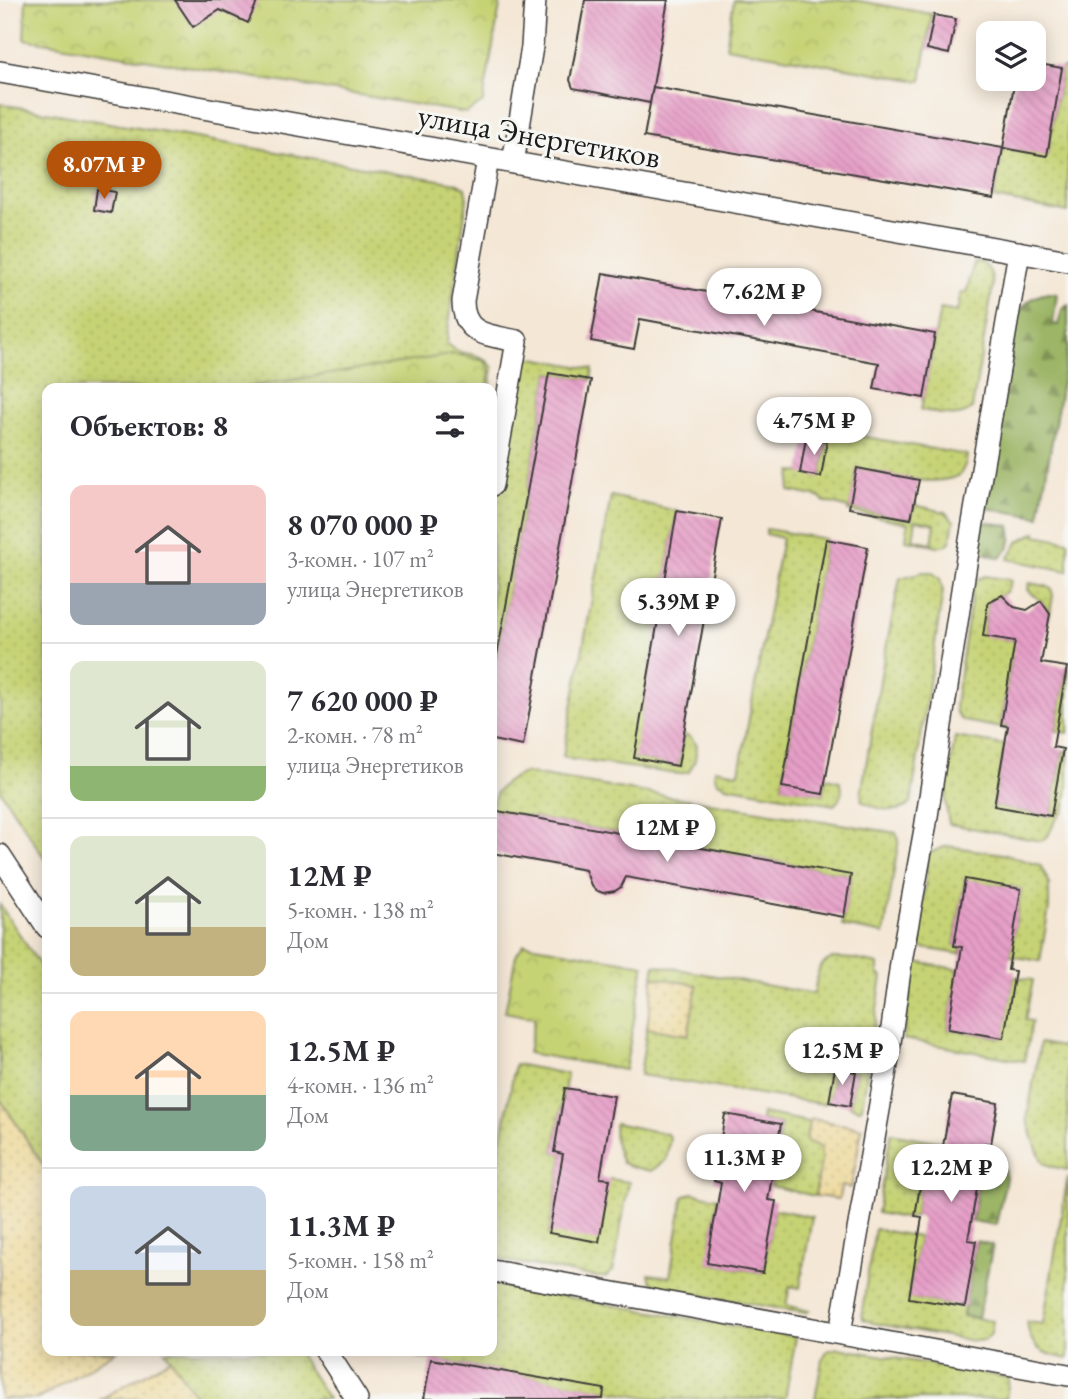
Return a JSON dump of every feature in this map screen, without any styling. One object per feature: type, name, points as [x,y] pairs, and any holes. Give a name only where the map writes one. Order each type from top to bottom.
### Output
[{"type":"street","points":[[513,163],[532,47],[535,0]]},
{"type":"street","name":"улица Энергетиков","points":[[0,72],[1068,261]]},
{"type":"street","points":[[488,159],[463,310],[470,327],[476,331],[517,341],[497,456]]},
{"type":"street","points":[[840,1333],[887,1064],[902,956],[1019,252]]},
{"type":"street","points":[[0,855],[42,919]]},
{"type":"street","points":[[497,1272],[1068,1375]]},
{"type":"street","points":[[329,1356],[358,1399]]},
{"type":"green space","points":[[26,0],[501,0],[483,102],[466,113],[24,39]]},
{"type":"green space","points":[[734,0],[854,0],[932,14],[921,81],[726,47]]},
{"type":"green space","points":[[1062,68],[1068,68],[1068,212],[994,198],[1003,148],[1047,155]]},
{"type":"green space","points":[[0,104],[456,183],[465,188],[467,199],[447,343],[459,351],[476,355],[488,362],[493,368],[491,383],[42,383],[42,854],[0,790]]},
{"type":"green space","points":[[980,262],[988,269],[993,286],[972,409],[960,415],[921,410],[940,309],[957,312],[961,292],[966,293],[974,263]]},
{"type":"green space","points":[[1057,294],[1053,324],[1058,325],[1062,309],[1068,305],[1068,347],[1039,517],[986,508],[1016,319],[1028,302],[1036,296]]},
{"type":"green space","points":[[456,354],[485,361],[490,371],[488,383],[272,383]]},
{"type":"green space","points":[[529,357],[593,369],[591,380],[549,373],[497,655],[497,484],[520,362]]},
{"type":"green space","points":[[821,429],[967,455],[960,475],[935,481],[908,479],[857,469],[850,508],[911,519],[914,505],[945,512],[954,521],[950,542],[945,546],[938,546],[906,540],[908,523],[848,511],[849,508],[823,501],[819,497],[789,491],[792,471],[821,476],[827,442],[819,440]],"holes":[[[916,520],[935,524],[932,543],[913,539]]]},
{"type":"green space","points":[[611,496],[677,511],[635,758],[678,766],[684,735],[697,745],[695,760],[689,772],[678,774],[563,756]]},
{"type":"green space","points":[[987,522],[1010,526],[1010,544],[1000,558],[978,551],[982,525]]},
{"type":"green space","points":[[766,529],[826,539],[782,786],[823,794],[826,778],[840,781],[842,794],[834,805],[726,786],[718,782],[714,775],[715,769],[739,773],[782,538],[766,534]]},
{"type":"green space","points":[[1036,532],[1036,535],[1068,541],[1068,571],[1008,559],[1019,541]]},
{"type":"green space","points":[[932,572],[940,579],[943,591],[911,803],[900,809],[887,810],[862,801],[861,795],[900,578]]},
{"type":"green space","points":[[985,576],[1011,580],[1006,592],[988,602],[983,635],[1028,643],[1012,658],[1001,724],[1008,726],[1007,729],[964,721],[955,710],[974,581]]},
{"type":"green space","points":[[1029,583],[1051,589],[1053,595],[1050,614],[1041,601],[1028,590]]},
{"type":"green space","points":[[1068,667],[1068,733],[1056,731]]},
{"type":"green space","points":[[955,737],[1005,745],[994,806],[1051,816],[1063,751],[1068,751],[1068,789],[1064,810],[1048,836],[1041,841],[949,824],[945,800]]},
{"type":"green space","points":[[524,773],[896,833],[899,839],[884,934],[842,926],[851,875],[497,811],[497,793],[512,779]]},
{"type":"green space","points":[[947,846],[1003,854],[1040,865],[1049,882],[1049,908],[1040,961],[1010,956],[1021,889],[965,880],[954,945],[962,947],[960,954],[916,947],[927,854]]},
{"type":"green space","points":[[0,905],[42,968],[42,1163],[0,1099]]},
{"type":"green space","points":[[524,944],[644,965],[625,1070],[528,1053],[535,1018],[505,1012],[516,955]]},
{"type":"green space","points":[[833,958],[878,964],[878,973],[882,977],[860,1109],[850,1106],[856,1072],[835,1068],[829,1102],[823,1104],[640,1075],[647,1028],[688,1035],[696,985],[653,977],[655,965],[814,994],[820,968]]},
{"type":"green space","points":[[915,962],[958,969],[948,1029],[1003,1038],[1014,977],[1033,980],[1025,1020],[1032,1021],[1024,1061],[903,1039]]},
{"type":"green space","points":[[1040,1043],[1068,1048],[1068,1170],[1043,1163],[1027,1119]]},
{"type":"green space","points":[[515,1064],[567,1074],[554,1152],[563,1154],[549,1233],[610,1179],[629,1182],[613,1271],[605,1277],[596,1277],[497,1259],[497,1166]]},
{"type":"green space","points":[[762,1113],[809,1122],[806,1141],[821,1147],[815,1196],[771,1186],[781,1124],[761,1120]]},
{"type":"green space","points":[[615,1123],[667,1134],[670,1138],[666,1160],[651,1171],[622,1163],[615,1138]]},
{"type":"green space","points":[[891,1133],[1004,1154],[1003,1164],[926,1150],[915,1216],[903,1218],[877,1213]]},
{"type":"green space","points":[[982,1159],[1003,1164],[1006,1178],[996,1225],[972,1221]]},
{"type":"green space","points":[[1068,1176],[1068,1359],[1039,1349],[1031,1339],[1027,1322],[1043,1324]]},
{"type":"green space","points":[[692,1193],[718,1198],[708,1263],[763,1273],[774,1209],[812,1217],[800,1288],[790,1286],[786,1305],[809,1311],[805,1313],[659,1288],[653,1284],[649,1274],[670,1277],[683,1197]]},
{"type":"green space","points":[[875,1229],[919,1237],[909,1298],[965,1307],[963,1316],[993,1321],[991,1334],[985,1340],[974,1341],[863,1319]]},
{"type":"green space","points":[[976,1241],[993,1245],[978,1318],[963,1316]]},
{"type":"green space","points":[[497,1285],[796,1337],[785,1399],[658,1399],[418,1357],[497,1356]]},
{"type":"green space","points":[[838,1348],[1009,1378],[1006,1399],[815,1399],[822,1360],[827,1351]]},
{"type":"green space","points":[[168,1356],[300,1356],[328,1399],[197,1399]]},
{"type":"sand","points":[[653,977],[697,985],[688,1035],[647,1028]]},
{"type":"sand","points":[[0,1099],[42,1163],[42,1356],[108,1356],[38,1399],[0,1399]]},
{"type":"sand","points":[[812,1119],[862,1128],[851,1188],[841,1186],[839,1199],[815,1196],[821,1147],[806,1141],[809,1122]]},
{"type":"sand","points":[[171,1359],[197,1399],[101,1399]]},
{"type":"building","points":[[175,0],[258,0],[248,23],[220,10],[193,27]]},
{"type":"building","points":[[585,0],[668,0],[650,103],[573,88],[570,80]]},
{"type":"building","points":[[934,15],[956,19],[949,54],[927,49]]},
{"type":"building","points":[[1046,65],[1062,68],[1047,156],[1003,148],[1013,91],[1046,91]]},
{"type":"building","points":[[653,87],[1003,148],[994,198],[644,137]]},
{"type":"building","points":[[97,189],[115,192],[111,213],[94,210]]},
{"type":"building","points":[[603,273],[935,334],[924,398],[874,389],[879,363],[640,319],[634,349],[591,341]]},
{"type":"building","points":[[549,373],[591,380],[523,746],[497,741],[497,655]]},
{"type":"building","points":[[806,438],[827,441],[821,477],[800,473]]},
{"type":"building","points":[[857,468],[919,480],[911,519],[849,508]]},
{"type":"building","points":[[677,511],[722,519],[678,766],[634,758]]},
{"type":"building","points":[[826,539],[868,547],[823,794],[782,787]]},
{"type":"building","points":[[1002,595],[1014,607],[1027,610],[1041,601],[1050,614],[1041,663],[1067,667],[1053,747],[1063,749],[1051,816],[994,806],[1008,726],[1001,725],[1015,641],[983,636],[988,602]]},
{"type":"building","points":[[497,811],[851,875],[844,917],[626,877],[621,887],[603,893],[591,885],[585,870],[497,854]]},
{"type":"building","points":[[965,879],[1021,889],[1008,970],[1015,971],[1004,1038],[948,1029],[962,947],[954,946]]},
{"type":"building","points":[[835,1068],[856,1072],[850,1106],[829,1102]]},
{"type":"building","points":[[565,1088],[614,1096],[600,1178],[610,1179],[599,1242],[549,1233],[563,1154],[554,1152]]},
{"type":"building","points":[[952,1095],[998,1103],[991,1144],[985,1143],[968,1240],[976,1241],[965,1307],[909,1298],[922,1217],[915,1216],[926,1150],[942,1152]]},
{"type":"building","points":[[725,1114],[781,1124],[768,1200],[776,1201],[763,1273],[707,1263],[721,1183],[714,1181]]},
{"type":"building","points":[[431,1359],[604,1389],[603,1399],[424,1399]]}]
